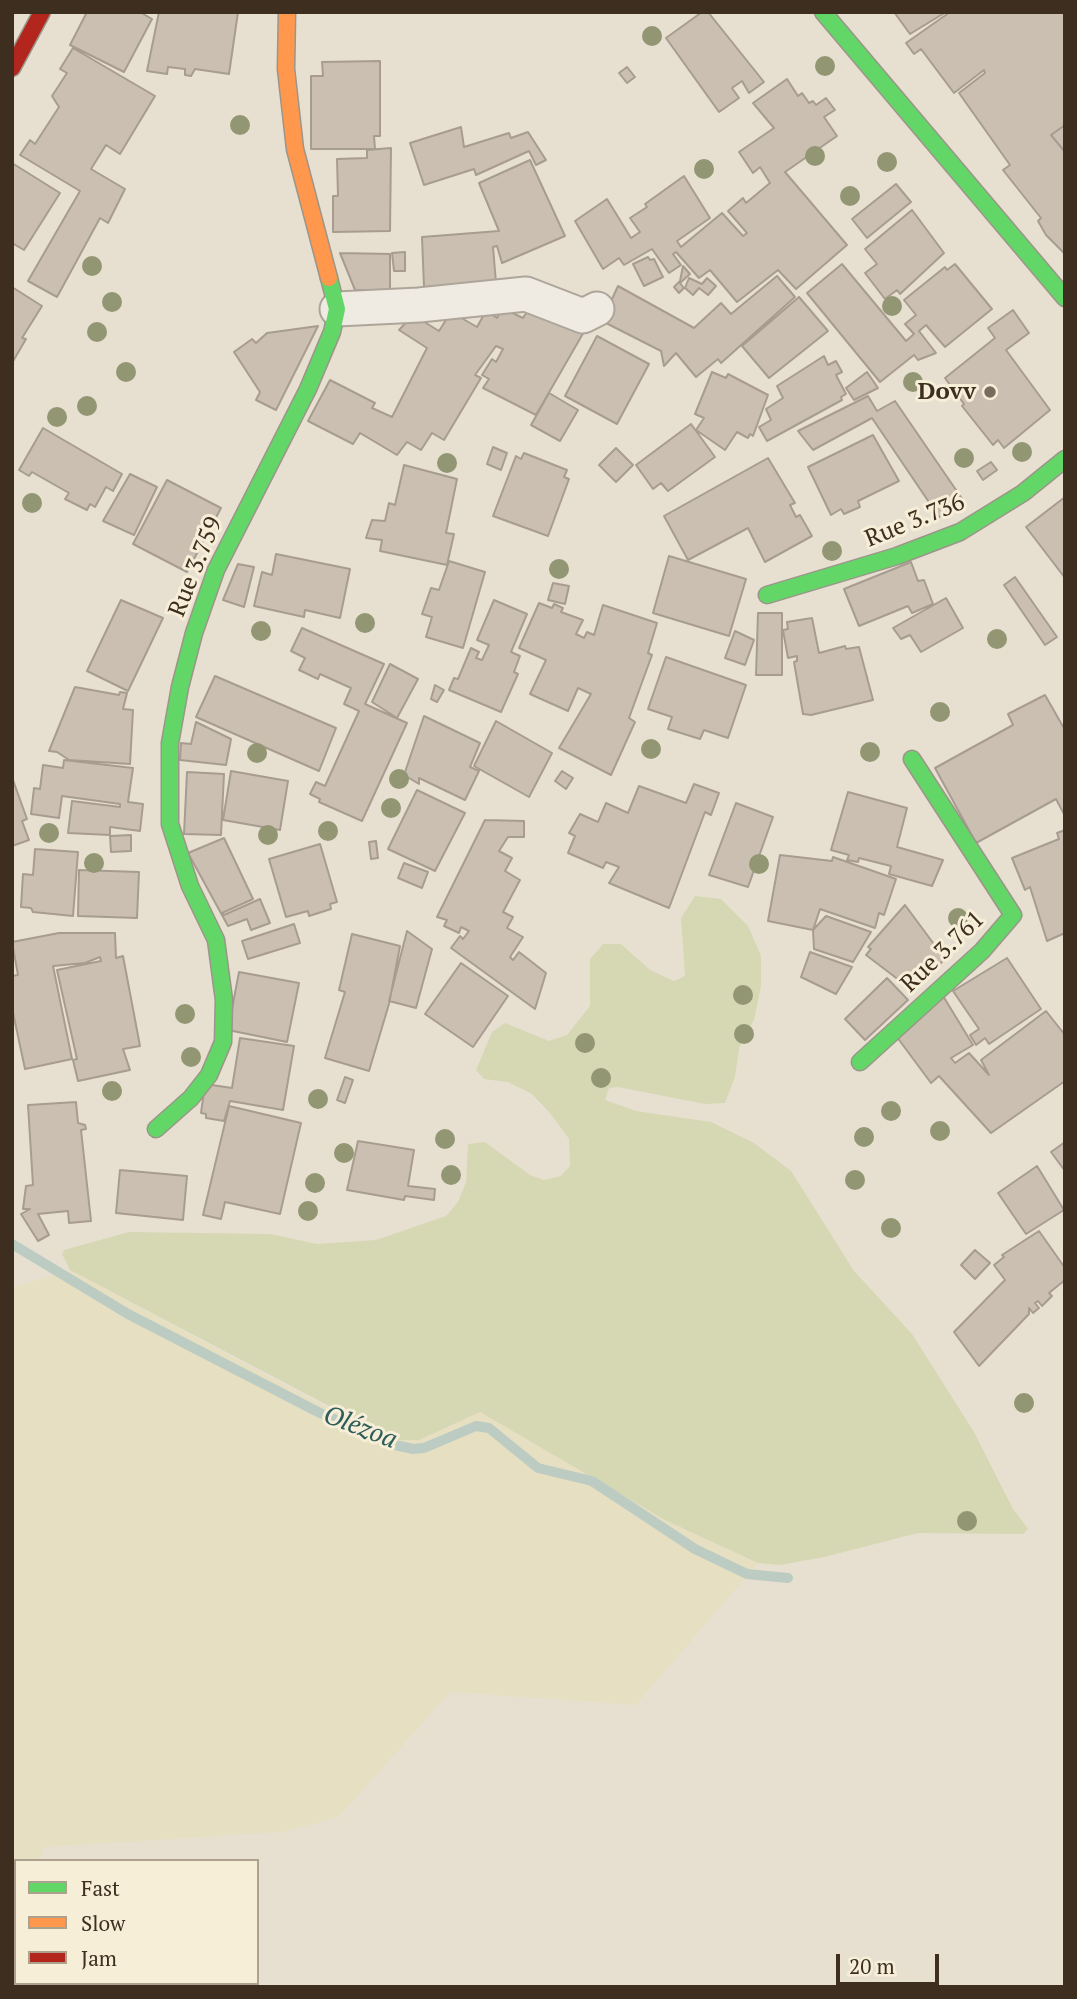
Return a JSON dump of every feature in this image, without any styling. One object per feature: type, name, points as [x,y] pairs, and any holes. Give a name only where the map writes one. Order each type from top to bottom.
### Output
[{"type":"street","points":[[12,68],[42,12]]},
{"type":"street","points":[[287,12],[286,69],[295,149],[338,309],[419,305],[526,293],[583,316],[597,309]]},
{"type":"street","points":[[824,12],[1065,298]]},
{"type":"street","name":"Rue 3.759","points":[[156,1129],[191,1098],[209,1075],[223,1041],[224,1000],[216,940],[190,886],[170,824],[170,743],[180,687],[194,633],[216,570],[307,389],[332,332],[338,309]]},
{"type":"street","name":"Rue 3.736","points":[[767,595],[897,556],[960,531],[1023,493],[1065,459]]},
{"type":"street","name":"Rue 3.761","points":[[860,1062],[982,951],[1013,915],[912,759]]},
{"type":"shaded area","points":[[70,1270],[356,1423],[419,1440],[480,1412],[665,1520],[758,1563],[636,1705],[450,1692],[339,1817],[283,1832],[45,1847],[39,1859],[14,1859],[12,1911],[12,1288]]},
{"type":"green space","points":[[695,896],[721,899],[748,926],[761,956],[761,986],[754,1020],[739,1048],[735,1077],[725,1103],[705,1104],[618,1087],[609,1088],[605,1100],[636,1111],[711,1122],[754,1143],[791,1171],[854,1271],[912,1334],[974,1432],[1013,1509],[1028,1529],[1023,1534],[918,1533],[824,1557],[780,1565],[758,1563],[665,1520],[480,1412],[419,1440],[394,1440],[70,1270],[62,1254],[64,1250],[129,1232],[271,1234],[317,1244],[376,1240],[446,1216],[458,1202],[466,1182],[468,1144],[485,1142],[530,1175],[544,1180],[561,1176],[570,1166],[569,1139],[550,1113],[532,1094],[508,1082],[484,1079],[476,1070],[492,1032],[505,1023],[549,1041],[567,1035],[590,1006],[590,959],[603,944],[621,944],[650,970],[674,981],[685,976],[681,918]]},
{"type":"building","points":[[87,12],[140,12],[152,19],[124,72],[70,45]]},
{"type":"building","points":[[159,12],[238,12],[229,74],[195,69],[191,76],[185,75],[185,69],[168,67],[167,74],[147,71]]},
{"type":"building","points":[[702,12],[708,12],[764,82],[749,93],[742,81],[732,88],[739,98],[719,112],[666,38]]},
{"type":"building","points":[[894,12],[946,12],[910,34]]},
{"type":"building","points":[[950,12],[1065,12],[1065,125],[1051,135],[1065,152],[1065,254],[1046,235],[1038,221],[1041,218],[1003,170],[1010,165],[959,93],[985,73],[984,70],[954,93],[921,49],[914,54],[906,43]]},
{"type":"building","points":[[73,48],[155,96],[120,154],[106,145],[91,169],[125,189],[108,223],[100,218],[57,297],[28,281],[80,191],[20,155],[30,140],[35,144],[59,107],[52,96],[67,73],[60,69]]},
{"type":"building","points":[[380,61],[380,136],[374,136],[375,149],[311,149],[311,76],[323,76],[322,62]]},
{"type":"building","points":[[627,67],[635,77],[627,83],[619,73]]},
{"type":"building","points":[[787,79],[798,96],[802,93],[809,103],[813,101],[816,105],[826,98],[835,110],[824,117],[837,136],[785,172],[847,245],[796,289],[778,270],[737,302],[710,270],[699,278],[676,252],[673,254],[681,265],[669,273],[652,249],[624,265],[619,258],[603,269],[575,221],[607,199],[631,238],[640,232],[630,218],[684,176],[710,218],[677,241],[681,247],[722,213],[743,236],[747,233],[728,211],[743,198],[746,203],[770,183],[760,167],[753,173],[739,152],[774,128],[753,103]]},
{"type":"building","points":[[1065,125],[1065,152],[1051,135]]},
{"type":"building","points":[[461,127],[464,147],[509,133],[511,138],[528,132],[546,160],[536,165],[529,151],[476,175],[474,169],[424,185],[410,143]]},
{"type":"building","points":[[391,148],[390,231],[333,232],[333,196],[338,196],[337,159],[367,158],[367,150]]},
{"type":"building","points":[[530,160],[565,236],[502,263],[497,246],[493,247],[496,283],[424,287],[422,237],[499,231],[479,183]]},
{"type":"building","points":[[12,163],[60,193],[24,250],[12,243]]},
{"type":"building","points":[[896,184],[911,202],[867,238],[852,219]]},
{"type":"building","points":[[912,210],[944,253],[900,294],[897,290],[885,299],[865,273],[877,264],[865,249]]},
{"type":"building","points":[[405,252],[405,271],[394,271],[392,253]]},
{"type":"building","points":[[340,253],[390,254],[390,290],[355,290]]},
{"type":"building","points":[[648,257],[650,260],[654,259],[663,277],[644,286],[633,264]]},
{"type":"building","points":[[842,264],[906,341],[914,334],[905,324],[916,315],[904,300],[945,267],[947,270],[955,264],[992,309],[945,347],[926,325],[919,331],[936,353],[918,360],[914,355],[880,382],[807,293]]},
{"type":"building","points":[[683,266],[690,274],[680,283],[684,288],[679,293],[674,287],[680,281]]},
{"type":"building","points":[[777,276],[795,297],[721,363],[718,359],[696,377],[676,353],[664,366],[661,351],[602,321],[618,286],[694,328],[721,303],[731,314]]},
{"type":"building","points":[[689,278],[702,284],[707,278],[716,286],[708,295],[699,288],[693,295],[685,288]]},
{"type":"building","points":[[12,287],[42,306],[22,338],[26,339],[12,363]]},
{"type":"building","points":[[799,297],[828,331],[769,378],[742,346]]},
{"type":"building","points":[[532,304],[585,330],[536,415],[483,388],[489,379],[482,375],[492,359],[496,362],[503,349],[496,346],[475,375],[481,378],[444,440],[432,433],[421,450],[407,442],[397,455],[360,433],[353,444],[308,421],[330,380],[375,403],[372,408],[392,417],[427,348],[399,330],[413,315],[439,331],[451,312],[477,327],[486,311],[497,318],[502,308],[523,318]]},
{"type":"building","points":[[1013,310],[1029,333],[1006,350],[1050,410],[1004,448],[998,440],[993,445],[962,406],[964,404],[945,378],[995,338],[988,328]]},
{"type":"building","points":[[318,326],[276,410],[256,400],[260,392],[234,352],[252,339],[256,343],[267,333]]},
{"type":"building","points":[[597,336],[649,364],[617,424],[565,396]]},
{"type":"building","points":[[824,356],[828,365],[836,361],[842,372],[836,375],[846,394],[841,397],[842,400],[767,441],[759,427],[771,420],[766,409],[783,398],[777,386]]},
{"type":"building","points":[[712,372],[726,378],[728,374],[768,395],[753,436],[750,434],[748,438],[737,432],[725,450],[696,430],[704,418],[695,414]]},
{"type":"building","points":[[867,372],[878,388],[854,400],[846,388]]},
{"type":"building","points":[[549,393],[578,410],[560,441],[531,425]]},
{"type":"building","points":[[868,396],[877,411],[895,401],[965,503],[939,517],[872,418],[813,450],[798,431]]},
{"type":"building","points":[[691,424],[715,457],[668,491],[661,483],[653,489],[636,465]]},
{"type":"building","points":[[43,428],[122,474],[113,491],[106,487],[95,507],[90,504],[87,510],[65,499],[69,493],[32,472],[29,476],[19,470]]},
{"type":"building","points":[[873,435],[899,481],[858,501],[860,507],[844,514],[841,509],[831,515],[808,467]]},
{"type":"building","points":[[493,447],[507,453],[501,470],[487,464]]},
{"type":"building","points":[[616,448],[633,465],[616,482],[599,465]]},
{"type":"building","points":[[524,453],[567,470],[564,477],[569,479],[548,536],[493,516],[516,456],[521,459]]},
{"type":"building","points":[[768,458],[795,503],[790,505],[796,517],[800,515],[812,536],[765,562],[748,528],[688,560],[664,516]]},
{"type":"building","points":[[991,462],[997,470],[983,480],[977,471]]},
{"type":"building","points":[[404,465],[457,479],[446,533],[454,534],[447,565],[380,551],[382,540],[366,538],[372,520],[385,521],[389,503],[395,505]]},
{"type":"building","points":[[130,474],[157,487],[134,535],[103,521]]},
{"type":"building","points":[[167,480],[221,508],[187,572],[133,544]]},
{"type":"building","points":[[1065,497],[1065,578],[1026,527]]},
{"type":"building","points":[[276,554],[350,569],[340,618],[305,610],[304,617],[254,606],[262,572],[272,575]]},
{"type":"building","points":[[669,556],[746,579],[729,636],[653,613]]},
{"type":"building","points":[[449,561],[485,572],[463,648],[426,637],[432,617],[422,614],[431,588],[439,590]]},
{"type":"building","points":[[911,562],[918,581],[924,580],[933,604],[912,613],[908,606],[859,626],[844,589]]},
{"type":"building","points":[[238,564],[254,567],[244,607],[223,600]]},
{"type":"building","points":[[1015,577],[1057,637],[1045,645],[1004,585]]},
{"type":"building","points":[[553,583],[569,586],[565,604],[548,600]]},
{"type":"building","points":[[946,598],[963,628],[921,652],[910,635],[901,639],[893,628]]},
{"type":"building","points":[[121,600],[163,618],[128,691],[87,671]]},
{"type":"building","points":[[494,600],[527,614],[511,652],[520,656],[514,672],[518,674],[501,712],[449,690],[454,678],[458,679],[471,648],[479,652],[476,658],[482,660],[489,645],[477,640]]},
{"type":"building","points":[[539,603],[552,608],[554,604],[563,608],[561,612],[583,620],[576,634],[584,638],[587,632],[594,635],[603,605],[657,623],[648,653],[652,655],[629,718],[635,722],[611,775],[559,748],[591,694],[578,688],[568,711],[530,694],[546,660],[519,648]]},
{"type":"building","points":[[758,613],[782,613],[782,675],[756,675]]},
{"type":"building","points":[[812,618],[819,653],[845,646],[846,649],[859,647],[873,700],[811,715],[803,714],[794,662],[797,661],[797,656],[788,658],[783,630],[788,629],[787,622]]},
{"type":"building","points":[[302,628],[384,664],[365,704],[407,723],[362,821],[319,802],[320,799],[310,794],[316,782],[325,786],[359,711],[344,704],[351,688],[320,674],[318,679],[299,670],[305,658],[291,651]]},
{"type":"building","points":[[735,631],[754,640],[745,665],[725,658]]},
{"type":"building","points":[[666,657],[746,685],[728,738],[704,730],[700,739],[668,729],[672,717],[648,709]]},
{"type":"building","points":[[390,664],[418,679],[397,718],[372,702]]},
{"type":"building","points":[[215,676],[336,728],[319,771],[196,717]]},
{"type":"building","points":[[435,685],[444,690],[437,702],[431,699]]},
{"type":"building","points":[[75,687],[119,695],[120,692],[127,693],[123,709],[133,710],[130,764],[69,760],[57,752],[49,751]]},
{"type":"building","points":[[1045,695],[1065,730],[1065,816],[1056,799],[976,843],[935,768],[1013,725],[1008,714]]},
{"type":"building","points":[[424,716],[480,743],[470,767],[479,771],[465,800],[419,778],[419,784],[404,775]]},
{"type":"building","points":[[496,721],[552,753],[529,797],[474,766]]},
{"type":"building","points":[[196,722],[231,739],[226,765],[180,760],[181,743],[191,744]]},
{"type":"building","points":[[64,760],[133,768],[128,802],[143,804],[140,831],[110,827],[110,835],[68,833],[72,801],[120,807],[120,804],[62,796],[59,818],[31,814],[34,788],[40,789],[43,765],[63,768]]},
{"type":"building","points":[[231,771],[288,781],[280,830],[223,820]]},
{"type":"building","points":[[562,771],[573,778],[566,789],[555,781]]},
{"type":"building","points":[[187,772],[224,774],[221,835],[184,834]]},
{"type":"building","points":[[13,780],[27,819],[22,821],[29,840],[12,846]]},
{"type":"building","points":[[694,784],[719,793],[711,815],[705,812],[669,908],[609,883],[619,867],[606,862],[603,868],[568,853],[575,836],[569,833],[580,814],[598,822],[606,803],[628,813],[639,786],[686,803]]},
{"type":"building","points":[[417,790],[465,813],[435,871],[388,849]]},
{"type":"building","points":[[848,792],[907,808],[897,847],[943,860],[932,886],[889,874],[891,866],[859,858],[858,862],[847,860],[849,855],[831,850]]},
{"type":"building","points":[[736,803],[773,817],[748,887],[709,875]]},
{"type":"building","points":[[485,820],[524,821],[524,837],[508,837],[499,851],[512,858],[505,871],[520,880],[503,912],[513,917],[507,928],[523,937],[510,957],[513,960],[519,952],[546,973],[535,1009],[451,948],[460,936],[463,939],[469,931],[461,927],[459,933],[444,926],[447,920],[437,917]]},
{"type":"building","points":[[1065,830],[1065,933],[1047,941],[1030,887],[1025,890],[1012,858],[1059,839],[1057,833]]},
{"type":"building","points":[[131,835],[131,851],[111,852],[110,836]]},
{"type":"building","points":[[224,838],[253,899],[222,913],[224,915],[260,899],[270,923],[251,930],[247,919],[228,926],[188,853]]},
{"type":"building","points":[[376,841],[378,858],[371,859],[369,842]]},
{"type":"building","points":[[320,844],[337,902],[330,904],[331,909],[309,916],[308,911],[286,917],[269,859]]},
{"type":"building","points":[[35,849],[78,852],[73,916],[33,912],[31,908],[21,907],[23,874],[33,875]]},
{"type":"building","points":[[780,855],[832,861],[833,857],[896,879],[884,915],[879,913],[875,928],[820,909],[813,930],[768,921]]},
{"type":"building","points":[[404,863],[428,872],[422,888],[398,878]]},
{"type":"building","points":[[79,870],[139,872],[137,918],[78,916]]},
{"type":"building","points":[[905,905],[945,959],[912,990],[866,955],[871,949],[868,947]]},
{"type":"building","points":[[826,916],[871,932],[853,962],[814,949],[813,930]]},
{"type":"building","points":[[294,924],[300,943],[248,959],[242,941]]},
{"type":"building","points":[[407,931],[432,949],[416,1008],[389,1001]]},
{"type":"building","points":[[59,933],[115,933],[116,958],[123,956],[140,1046],[123,1049],[130,1070],[78,1081],[73,1060],[77,1059],[57,970],[101,961],[100,957],[85,963],[53,966],[72,1059],[25,1069],[12,1008],[12,976],[18,975],[12,942]]},
{"type":"building","points":[[352,934],[400,946],[389,1004],[369,1071],[325,1058],[345,992],[339,990]]},
{"type":"building","points":[[810,952],[852,967],[836,994],[801,977]]},
{"type":"building","points":[[1007,958],[1041,1009],[989,1044],[985,1038],[976,1045],[970,1035],[979,1029],[953,991]]},
{"type":"building","points":[[461,963],[508,996],[473,1047],[425,1014]]},
{"type":"building","points":[[239,972],[299,983],[287,1042],[228,1030]]},
{"type":"building","points":[[887,978],[908,1000],[865,1040],[845,1019]]},
{"type":"building","points":[[940,991],[973,1045],[951,1058],[955,1063],[969,1053],[989,1075],[981,1060],[1046,1011],[1065,1035],[1065,1081],[991,1133],[939,1076],[931,1083],[888,1025]]},
{"type":"building","points":[[240,1038],[294,1046],[283,1110],[230,1101],[224,1121],[206,1118],[206,1114],[201,1113],[205,1084],[232,1088]]},
{"type":"building","points":[[345,1077],[353,1080],[345,1103],[337,1100]]},
{"type":"building","points":[[76,1102],[78,1123],[85,1125],[86,1129],[81,1130],[91,1221],[69,1223],[68,1211],[38,1214],[49,1235],[38,1241],[21,1214],[30,1209],[23,1209],[26,1186],[33,1185],[28,1105]]},
{"type":"building","points":[[229,1106],[301,1123],[280,1214],[225,1202],[221,1219],[203,1215]]},
{"type":"building","points":[[358,1141],[414,1150],[408,1186],[435,1189],[434,1200],[405,1196],[404,1200],[347,1190]]},
{"type":"building","points":[[1065,1142],[1065,1171],[1051,1152]]},
{"type":"building","points":[[1037,1166],[1064,1210],[1026,1234],[998,1193]]},
{"type":"building","points":[[120,1170],[187,1176],[183,1220],[116,1213]]},
{"type":"building","points":[[1039,1231],[1065,1268],[1065,1280],[1049,1293],[1052,1296],[1042,1306],[1038,1301],[1035,1303],[1039,1308],[1033,1313],[1029,1308],[1029,1314],[979,1366],[954,1332],[1005,1280],[994,1265],[1004,1257],[1002,1255]]},
{"type":"building","points":[[975,1250],[990,1263],[975,1279],[961,1265]]},
{"type":"waterway","name":"Olézoa","points":[[12,1244],[128,1314],[320,1413],[395,1445],[413,1449],[424,1448],[476,1426],[489,1428],[538,1468],[592,1481],[695,1549],[747,1574],[788,1578]]},
{"type":"traffic: fast","points":[[823,12],[1065,298]]},
{"type":"traffic: fast","points":[[156,1129],[191,1098],[209,1075],[223,1042],[224,1000],[216,940],[190,886],[170,824],[170,743],[180,687],[194,633],[216,570],[308,389],[332,332],[337,309],[329,278]]},
{"type":"traffic: fast","points":[[767,595],[897,556],[960,532],[1023,493],[1065,459]]},
{"type":"traffic: fast","points":[[860,1062],[982,951],[1013,915],[912,759]]},
{"type":"traffic: slow","points":[[287,12],[286,69],[295,149],[329,278]]},
{"type":"traffic: jam","points":[[12,68],[42,12]]},
{"type":"place","name":"Dovv","points":[[990,392]]}]
